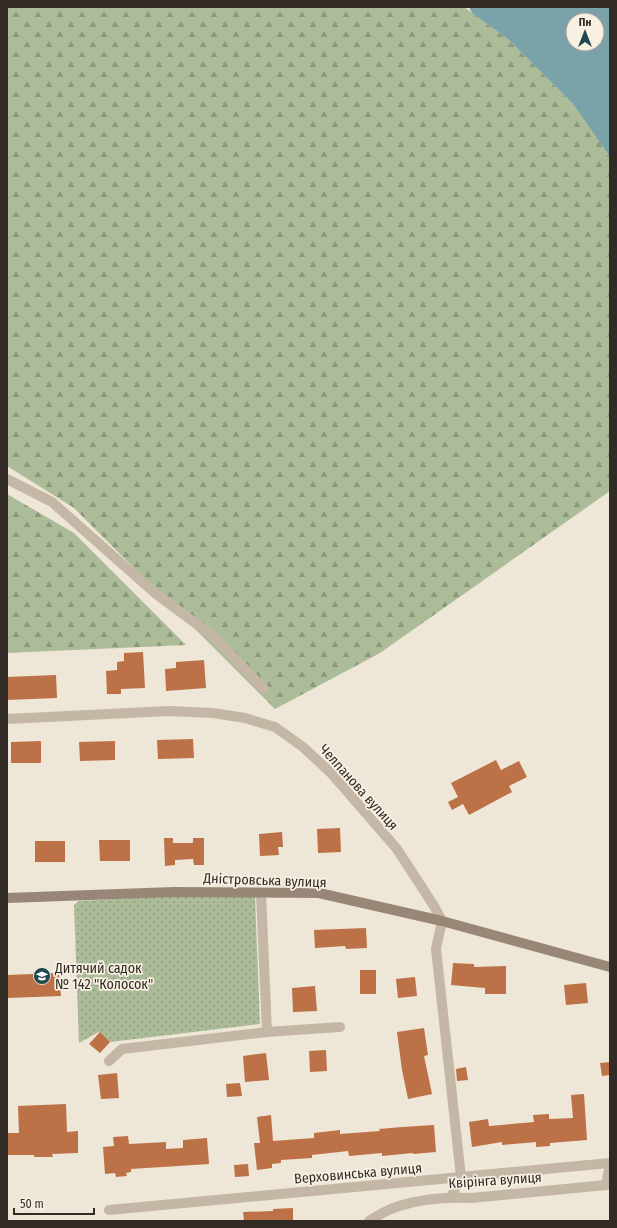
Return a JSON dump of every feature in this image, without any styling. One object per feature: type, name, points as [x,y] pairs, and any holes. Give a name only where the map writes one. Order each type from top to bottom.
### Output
[{"type":"street","points":[[7,479],[52,502],[156,594],[214,637],[264,689]]},
{"type":"street","name":"Челпанова вулиця","points":[[7,719],[169,711],[239,717],[275,727],[303,747],[330,772],[397,849],[442,921]]},
{"type":"street","name":"Дністровська вулиця","points":[[7,898],[174,892],[319,893],[442,921],[610,967]]},
{"type":"street","points":[[261,892],[267,1032]]},
{"type":"street","points":[[442,921],[436,949],[461,1177],[451,1197]]},
{"type":"street","points":[[109,1061],[122,1049],[267,1032],[340,1028]]},
{"type":"street","name":"Верховинська вулиця","points":[[109,1210],[610,1163]]},
{"type":"street","name":"Квірінга вулиця","points":[[369,1221],[389,1209],[415,1202],[451,1197],[471,1198],[608,1188],[610,1163]]},
{"type":"green space","points":[[7,7],[464,7],[509,40],[573,104],[610,157],[610,491],[380,653],[275,709],[74,508],[7,466]]},
{"type":"green space","points":[[7,494],[74,533],[186,645],[7,653]]},
{"type":"green space","points":[[174,896],[255,897],[260,1024],[110,1042],[99,1032],[79,1043],[74,905],[79,901]]},
{"type":"water","points":[[469,7],[610,7],[610,157],[573,104],[509,40],[472,13]]},
{"type":"building","points":[[143,652],[145,688],[121,689],[121,694],[107,694],[106,671],[117,670],[117,662],[124,661],[124,653]]},
{"type":"building","points":[[204,660],[206,688],[166,691],[165,669],[176,668],[176,662]]},
{"type":"building","points":[[56,675],[57,698],[7,700],[7,677]]},
{"type":"building","points":[[193,739],[194,758],[158,759],[157,740]]},
{"type":"building","points":[[41,741],[41,763],[11,763],[11,742]]},
{"type":"building","points":[[115,741],[115,760],[80,761],[79,742]]},
{"type":"building","points":[[496,760],[501,770],[519,761],[527,777],[509,786],[512,792],[469,815],[463,804],[452,810],[448,802],[458,797],[451,783]]},
{"type":"building","points":[[340,828],[341,852],[318,853],[317,829]]},
{"type":"building","points":[[282,832],[283,847],[278,847],[279,855],[260,856],[259,834]]},
{"type":"building","points":[[164,838],[173,838],[173,843],[193,843],[193,838],[204,838],[204,865],[194,865],[193,859],[175,860],[175,865],[165,866]]},
{"type":"building","points":[[99,840],[130,840],[130,861],[100,861]]},
{"type":"building","points":[[35,841],[65,841],[65,862],[35,862]]},
{"type":"building","points":[[366,928],[367,948],[346,949],[345,946],[315,948],[314,930]]},
{"type":"building","points":[[453,963],[474,964],[474,967],[506,966],[506,994],[485,994],[485,988],[451,985]]},
{"type":"building","points":[[360,970],[376,970],[376,994],[360,994]]},
{"type":"building","points":[[59,973],[61,996],[7,998],[7,975]]},
{"type":"building","points":[[415,977],[417,996],[398,998],[396,979]]},
{"type":"building","points":[[586,983],[588,1003],[566,1005],[564,985]]},
{"type":"building","points":[[315,986],[317,1011],[293,1012],[292,988]]},
{"type":"building","points":[[424,1028],[428,1055],[424,1056],[432,1094],[408,1099],[402,1070],[397,1032]]},
{"type":"building","points":[[100,1032],[110,1042],[100,1053],[89,1044]]},
{"type":"building","points":[[326,1050],[327,1071],[310,1072],[309,1051]]},
{"type":"building","points":[[266,1053],[269,1080],[245,1082],[243,1056]]},
{"type":"building","points":[[610,1062],[610,1075],[602,1076],[600,1063]]},
{"type":"building","points":[[466,1067],[468,1080],[457,1081],[456,1069]]},
{"type":"building","points":[[117,1073],[119,1098],[101,1099],[98,1075]]},
{"type":"building","points":[[240,1083],[242,1096],[227,1097],[226,1084]]},
{"type":"building","points":[[584,1094],[587,1140],[550,1143],[550,1146],[536,1147],[536,1142],[502,1145],[502,1142],[472,1147],[469,1122],[488,1119],[489,1126],[534,1122],[533,1115],[549,1114],[549,1119],[573,1118],[571,1095]]},
{"type":"building","points":[[66,1104],[67,1132],[78,1131],[78,1153],[52,1154],[53,1157],[8,1155],[7,1133],[19,1133],[18,1106]]},
{"type":"building","points":[[271,1115],[273,1141],[314,1138],[314,1133],[340,1130],[340,1134],[380,1131],[379,1129],[434,1125],[436,1152],[382,1156],[382,1153],[349,1156],[348,1151],[312,1155],[312,1158],[281,1160],[281,1163],[272,1164],[272,1168],[257,1170],[254,1143],[260,1143],[257,1117]]},
{"type":"building","points":[[128,1136],[129,1144],[166,1142],[166,1149],[183,1148],[183,1140],[207,1138],[209,1164],[131,1169],[131,1172],[126,1173],[127,1176],[116,1177],[115,1173],[105,1174],[103,1147],[114,1146],[113,1137]]},
{"type":"building","points":[[248,1164],[249,1176],[235,1177],[234,1165]]},
{"type":"building","points":[[293,1208],[293,1221],[244,1221],[243,1212],[273,1211],[273,1209]]},
{"type":"place","name":"Дитячий садок № 142 \"Колосок\"","points":[[42,976]]}]
